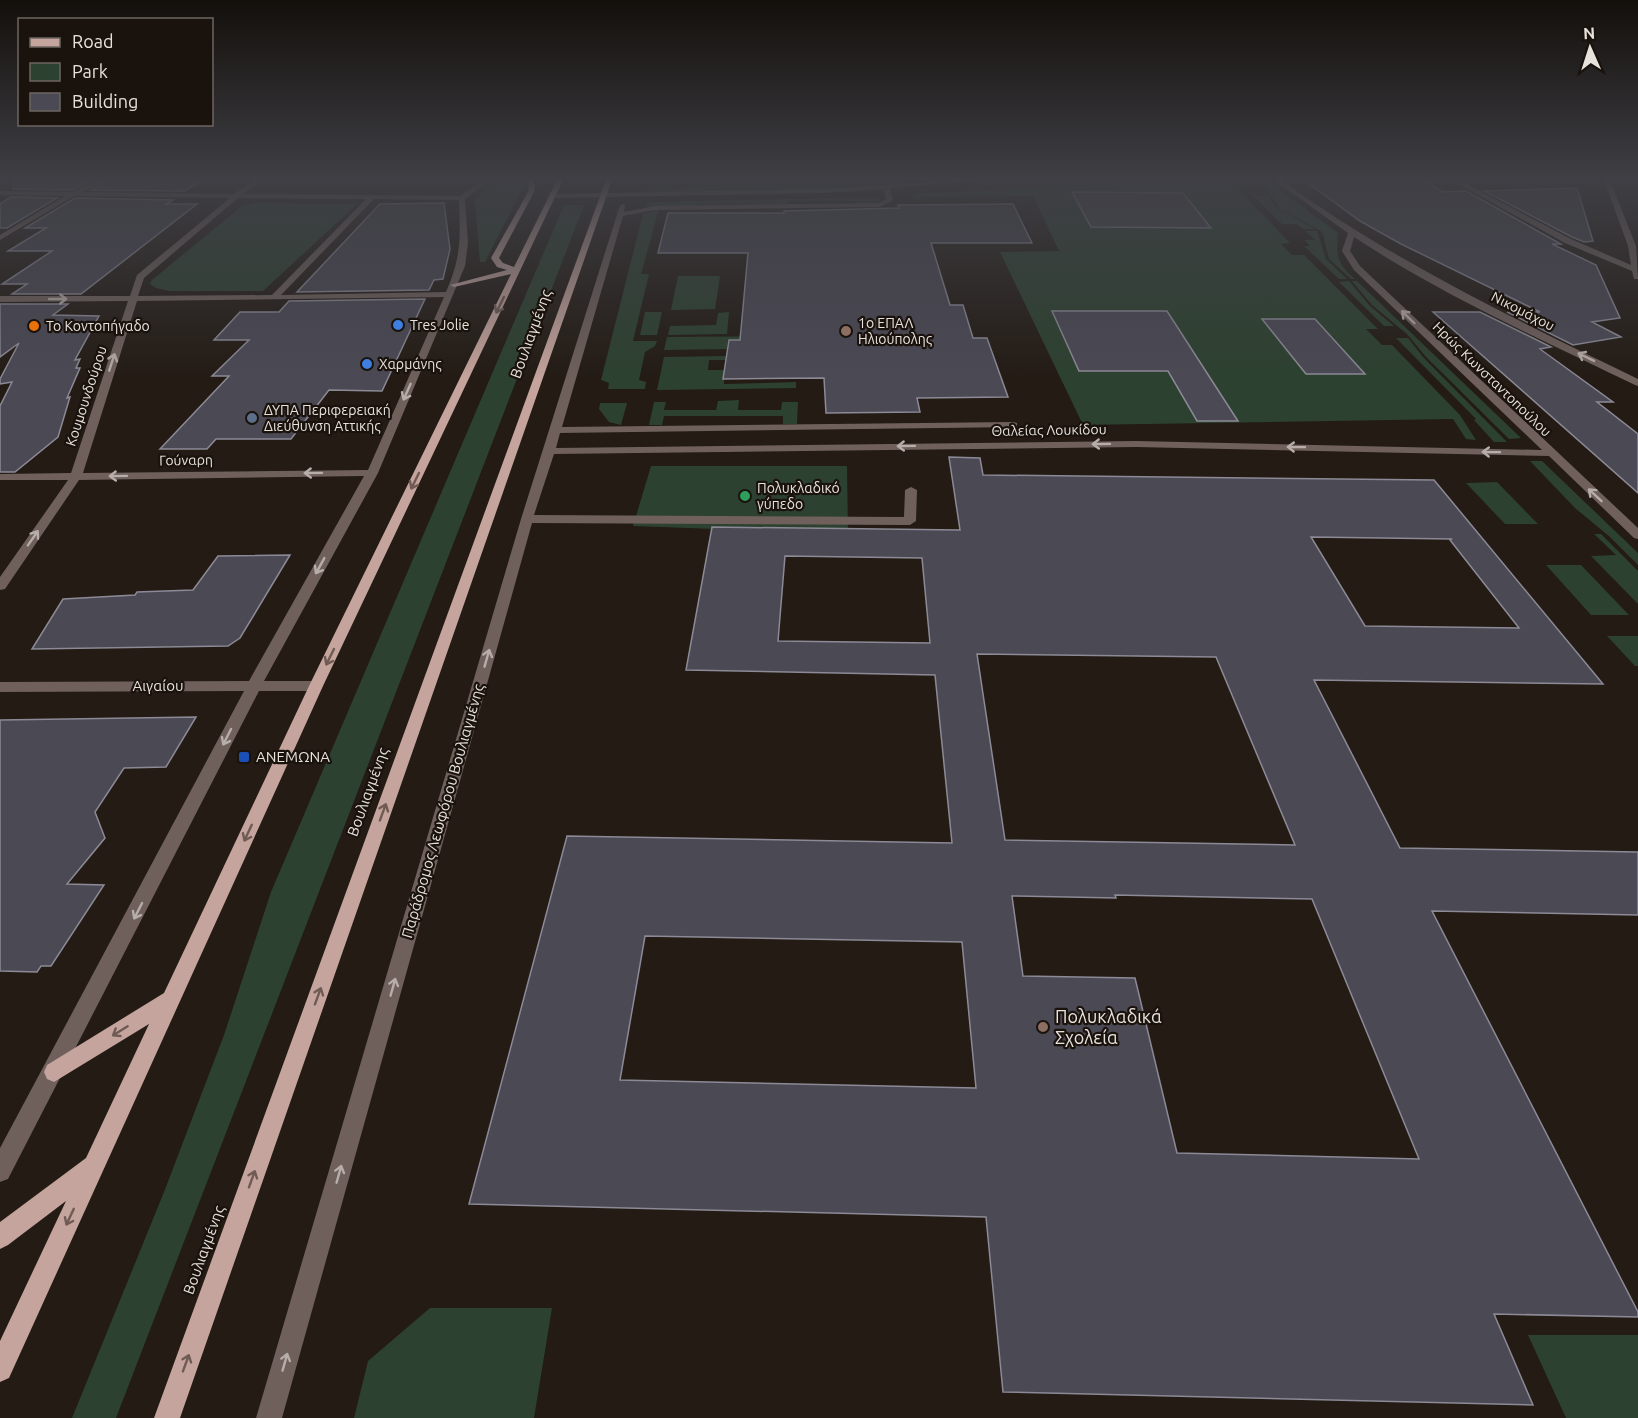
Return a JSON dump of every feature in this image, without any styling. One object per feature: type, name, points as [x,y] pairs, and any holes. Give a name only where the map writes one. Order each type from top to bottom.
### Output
[{"type":"main road","points":[[501,246],[495,258],[500,265],[516,270]]},
{"type":"main road","points":[[0,1369],[316,686],[528,246]]},
{"type":"main road","name":"Βουλιαγμένης","points":[[166,1418],[585,246]]},
{"type":"main road","points":[[452,290],[516,270]]},
{"type":"main road","points":[[54,1072],[170,1000]]},
{"type":"main road","points":[[0,1237],[95,1164]]},
{"type":"street","name":"Κουμουνδούρου","points":[[0,586],[76,476],[140,277],[175,246]]},
{"type":"street","points":[[274,298],[324,246]]},
{"type":"street","points":[[0,1172],[254,686],[372,473],[452,290],[464,255],[464,246]]},
{"type":"street","name":"Παράδρομος Λεωφόρου Βουλιαγμένης","points":[[269,1418],[526,519],[556,430],[610,246]]},
{"type":"street","name":"Ηρώς Κωνσταντοπούλου","points":[[1347,246],[1346,251],[1357,268],[1549,453],[1638,535]]},
{"type":"street","name":"Νικομάχου","points":[[1373,246],[1482,306],[1638,383]]},
{"type":"street","points":[[1580,246],[1636,271]]},
{"type":"street","points":[[1632,246],[1638,279]]},
{"type":"street","points":[[0,299],[274,298],[452,290]]},
{"type":"street","points":[[556,430],[1013,425]]},
{"type":"street","name":"Θαλείας Λουκίδου","points":[[549,451],[1136,444],[1549,453]]},
{"type":"street","name":"Γούναρη","points":[[0,477],[372,473]]},
{"type":"street","points":[[526,519],[910,521],[911,490]]},
{"type":"street","name":"Αιγαίου","points":[[0,687],[316,686]]},
{"type":"green space","points":[[193,246],[311,246],[263,291],[169,291],[156,288],[150,284]]},
{"type":"green space","points":[[479,246],[493,246],[485,262],[480,262]]},
{"type":"green space","points":[[546,246],[568,246],[116,1418],[72,1418],[164,1192],[224,1035],[271,892]]},
{"type":"green space","points":[[635,246],[649,246],[641,274],[649,274],[633,341],[657,341],[655,346],[645,352],[639,380],[646,382],[645,389],[608,389],[609,383],[601,380]]},
{"type":"green space","points":[[1057,246],[1283,246],[1292,255],[1304,255],[1378,329],[1366,329],[1382,345],[1392,345],[1460,415],[1476,440],[1466,439],[1453,419],[1083,425],[1000,252],[1059,251]]},
{"type":"green space","points":[[1304,246],[1322,246],[1326,259],[1347,279],[1339,279]]},
{"type":"green space","points":[[1326,246],[1337,246],[1341,264],[1355,279],[1351,279],[1329,259]]},
{"type":"green space","points":[[678,276],[720,276],[715,309],[671,310]]},
{"type":"green space","points":[[1349,281],[1370,306],[1394,326],[1384,326],[1339,282]]},
{"type":"green space","points":[[1352,281],[1357,281],[1521,438],[1509,439],[1426,357],[1407,334],[1372,305]]},
{"type":"green space","points":[[645,312],[662,312],[657,335],[640,335]]},
{"type":"green space","points":[[729,312],[727,334],[668,335],[670,326],[716,325],[718,313]]},
{"type":"green space","points":[[783,336],[783,339],[728,340],[727,349],[664,350],[667,337]]},
{"type":"green space","points":[[1396,338],[1408,338],[1423,357],[1507,442],[1494,442],[1474,420],[1476,419]]},
{"type":"green space","points":[[726,356],[726,360],[709,360],[708,370],[724,370],[724,384],[796,382],[796,388],[657,390],[664,357]]},
{"type":"green space","points":[[739,400],[738,410],[781,410],[782,402],[798,402],[797,424],[783,424],[783,416],[664,416],[662,425],[649,425],[654,402],[666,402],[664,410],[716,410],[718,401]]},
{"type":"green space","points":[[600,403],[627,403],[621,425],[609,422],[599,409]]},
{"type":"green space","points":[[1530,461],[1542,461],[1638,553],[1638,565],[1610,537],[1575,508]]},
{"type":"green space","name":"Πολυκλαδικό γύπεδο","points":[[651,466],[847,466],[848,534],[633,526]]},
{"type":"green space","points":[[1497,482],[1538,524],[1505,524],[1466,483]]},
{"type":"green space","points":[[1594,534],[1601,534],[1638,571],[1638,604],[1591,556],[1616,555]]},
{"type":"green space","points":[[1546,565],[1581,565],[1629,615],[1591,615]]},
{"type":"green space","points":[[1607,636],[1638,636],[1638,666],[1635,666]]},
{"type":"green space","points":[[430,1308],[552,1308],[534,1418],[354,1418],[368,1361]]},
{"type":"green space","points":[[1528,1335],[1638,1335],[1638,1418],[1566,1418]]},
{"type":"building","points":[[16,246],[143,246],[81,294],[12,294],[27,284],[2,284],[52,251],[8,251]]},
{"type":"building","points":[[340,246],[450,246],[443,279],[434,280],[429,290],[297,292]]},
{"type":"building","points":[[660,246],[932,246],[950,305],[963,305],[973,338],[987,338],[1008,397],[917,398],[920,412],[826,413],[824,378],[723,379],[729,340],[740,340],[748,253],[658,253]]},
{"type":"building","points":[[1405,246],[1557,246],[1596,265],[1620,318],[1592,322],[1621,337],[1573,345],[1507,312],[1540,312]]},
{"type":"building","points":[[425,299],[382,391],[329,390],[291,439],[216,439],[207,449],[160,449],[229,376],[212,376],[249,340],[214,340],[240,312],[279,312],[289,301]]},
{"type":"building","points":[[0,304],[68,304],[53,315],[99,316],[75,360],[80,359],[76,368],[80,368],[67,398],[70,397],[58,437],[15,472],[0,472],[0,406],[12,382],[0,384],[0,379],[19,343],[0,357]]},
{"type":"building","points":[[1052,311],[1167,311],[1238,421],[1197,421],[1168,371],[1079,371]]},
{"type":"building","points":[[1433,312],[1480,312],[1551,347],[1540,349],[1613,402],[1597,402],[1638,434],[1638,493]]},
{"type":"building","points":[[1262,319],[1315,319],[1365,374],[1306,374]]},
{"type":"building","points":[[949,457],[980,458],[983,475],[1434,480],[1603,684],[1314,680],[1400,848],[1638,852],[1638,915],[1432,911],[1638,1312],[1638,1317],[1494,1314],[1533,1405],[1003,1392],[986,1217],[469,1204],[567,836],[952,843],[935,675],[686,670],[712,527],[960,530]],"holes":[[[1311,537],[1452,539],[1450,540],[1519,628],[1365,626]],[[785,556],[922,558],[930,643],[778,641]],[[977,654],[1216,657],[1295,845],[1005,840]],[[1115,895],[1312,899],[1419,1159],[1177,1153],[1135,978],[1023,976],[1012,896],[1116,898]],[[645,936],[962,942],[976,1088],[620,1080]]]},
{"type":"building","points":[[290,555],[240,638],[228,646],[32,649],[63,599],[135,595],[137,592],[193,590],[218,556]]},
{"type":"building","points":[[196,717],[166,767],[124,768],[95,812],[105,838],[67,884],[104,885],[51,966],[41,966],[37,972],[0,971],[0,720]]},
{"type":"place","name":"Tres Jolie","points":[[398,325]]},
{"type":"place","name":"Το Κοντοπήγαδο","points":[[34,326]]},
{"type":"place","name":"1ο ΕΠΑΛ Ηλιούπολης","points":[[846,331]]},
{"type":"place","name":"Χαρμάνης","points":[[367,364]]},
{"type":"place","name":"ΔΥΠΑ Περιφερειακή Διεύθυνση Αττικής","points":[[252,418]]},
{"type":"place","name":"Πολυκλαδικό γύπεδο","points":[[745,496]]},
{"type":"place","name":"ΑΝΕΜΩΝΑ","points":[[244,757]]},
{"type":"place","name":"Πολυκλαδικά Σχολεία","points":[[1043,1027]]}]
